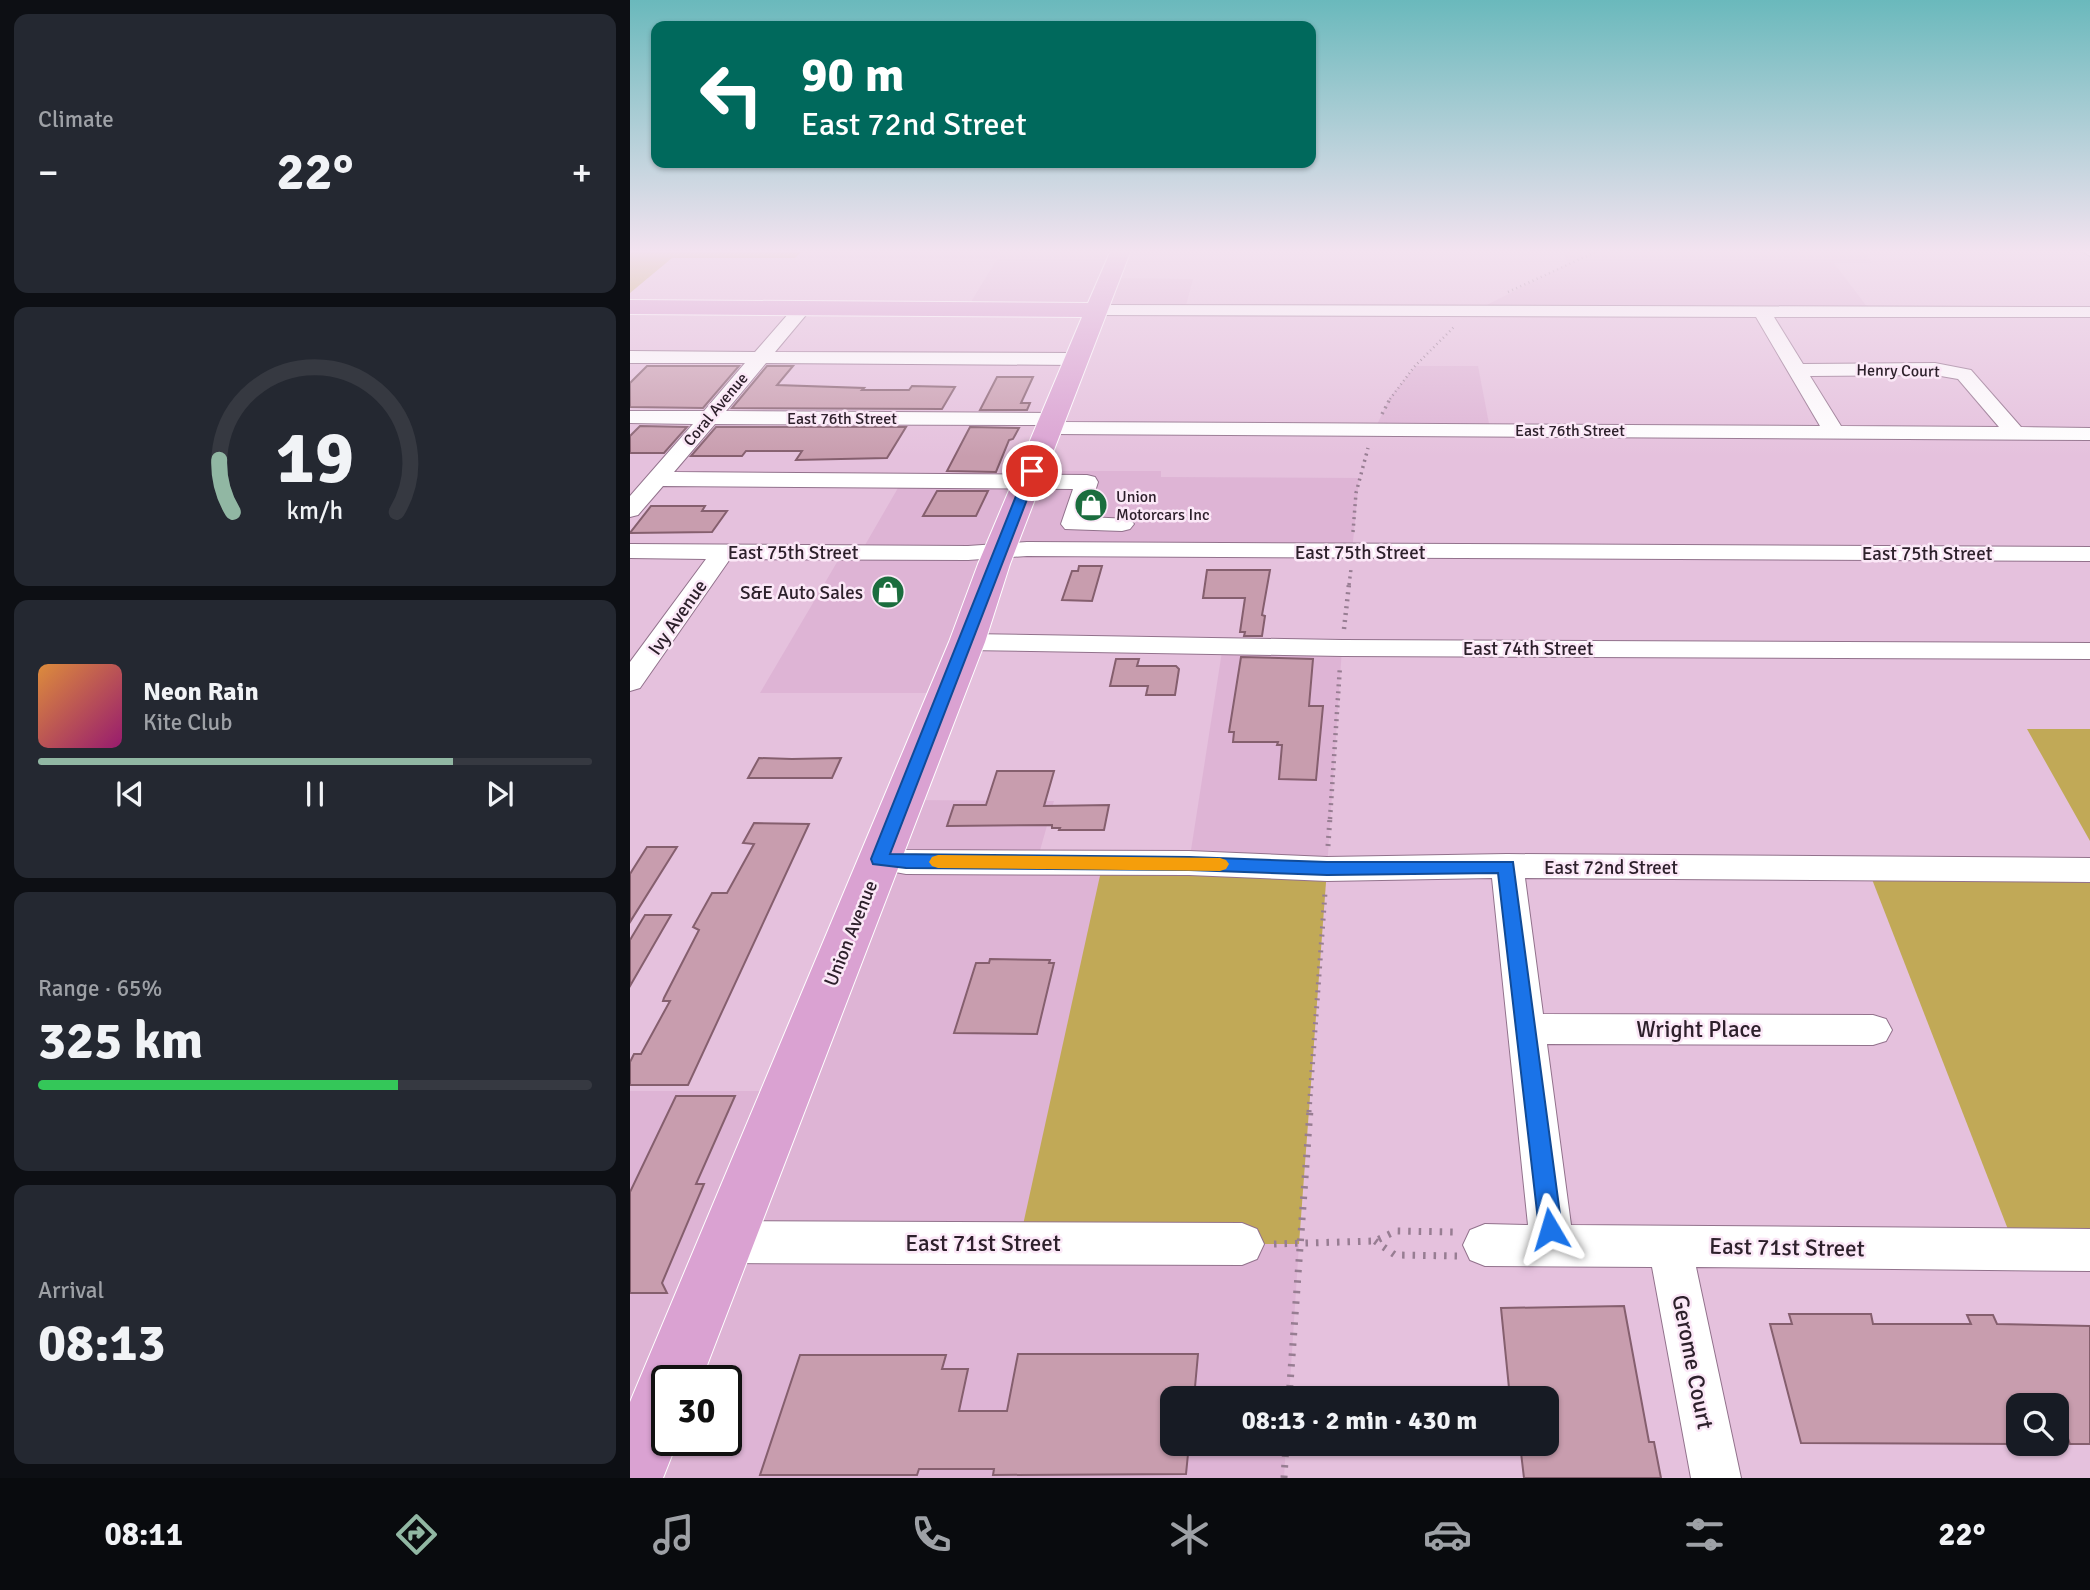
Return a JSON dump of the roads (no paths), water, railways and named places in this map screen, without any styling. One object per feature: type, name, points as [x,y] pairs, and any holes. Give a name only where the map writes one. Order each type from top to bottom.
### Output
[{"type":"main road","name":"Union Avenue","points":[[676,1365],[967,642],[1000,551],[1092,319]]},
{"type":"main road","points":[[631,1478],[651,1428]]},
{"type":"street","name":"Coral Avenue","points":[[630,510],[793,319]]},
{"type":"street","points":[[1766,319],[1833,432]]},
{"type":"street","points":[[630,357],[1076,359]]},
{"type":"street","name":"Henry Court","points":[[1796,370],[1935,369],[1964,374],[2015,433]]},
{"type":"street","name":"East 76th Street","points":[[630,417],[2090,434]]},
{"type":"street","points":[[656,479],[1087,482],[1073,524],[1122,524]]},
{"type":"street","name":"East 75th Street","points":[[630,551],[2090,554]]},
{"type":"street","name":"Ivy Avenue","points":[[630,682],[723,552]]},
{"type":"street","name":"East 74th Street","points":[[967,642],[1356,648],[2090,651]]},
{"type":"street","name":"East 72nd Street","points":[[880,859],[906,862],[1189,863],[1327,869],[1507,866],[2090,870]]},
{"type":"street","points":[[1507,866],[1552,1245]]},
{"type":"street","name":"Wright Place","points":[[1526,1029],[1873,1030]]},
{"type":"street","name":"East 71st Street","points":[[725,1242],[1242,1244]]},
{"type":"street","name":"East 71st Street","points":[[1485,1244],[2090,1250]]},
{"type":"street","name":"Gerome Court","points":[[1670,1246],[1716,1478]]},
{"type":"place","name":"Union Motorcars Inc","points":[[1091,505]]},
{"type":"place","name":"S&E Auto Sales","points":[[888,592]]}]
